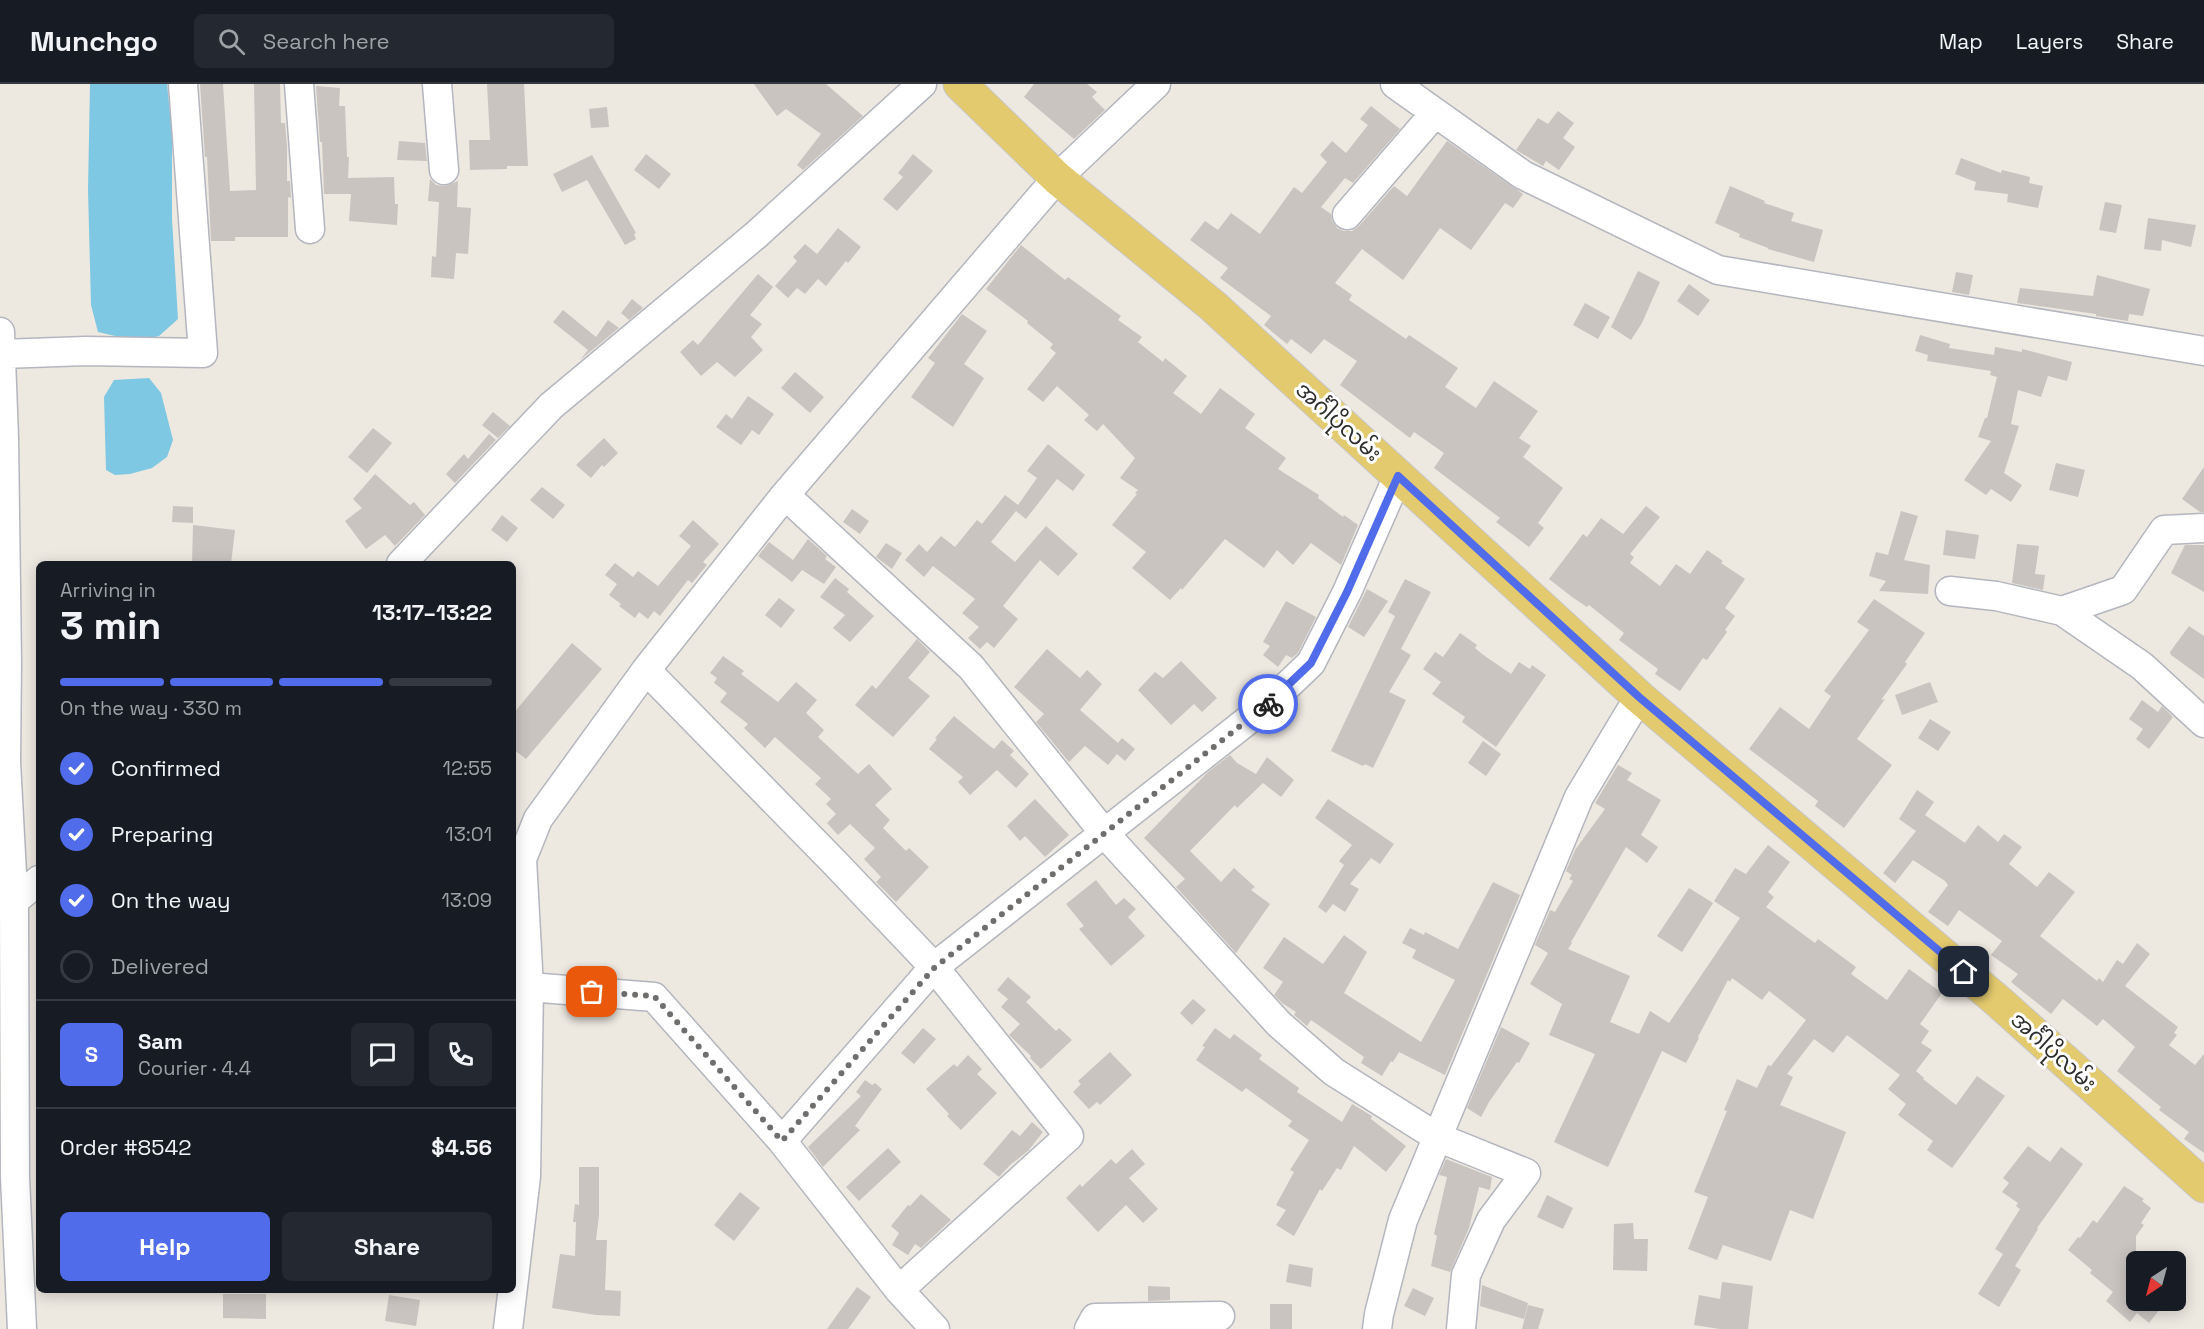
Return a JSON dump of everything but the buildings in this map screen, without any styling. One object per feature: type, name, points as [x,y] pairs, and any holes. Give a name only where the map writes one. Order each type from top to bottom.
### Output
[{"type":"main road","name":"အင်္ဂါပိုလမ်း","points":[[960,84],[1057,178],[1213,306],[1639,697],[2000,1002],[2204,1186]]},
{"type":"street","points":[[22,1329],[9,904],[1,343],[86,351],[203,353],[183,84]]},
{"type":"street","points":[[299,84],[310,229]]},
{"type":"street","points":[[437,84],[444,170]]},
{"type":"street","points":[[404,561],[551,406],[756,235],[922,84]]},
{"type":"street","points":[[516,1227],[520,1176],[522,859],[538,819],[646,670],[785,495],[1057,178],[1156,84]]},
{"type":"street","points":[[1395,84],[1524,175],[1718,270],[2204,351]]},
{"type":"street","points":[[1347,215],[1435,113]]},
{"type":"street","points":[[782,1141],[934,968],[1266,706],[1311,663],[1347,592],[1398,476]]},
{"type":"street","points":[[785,495],[971,667],[1105,834],[1279,1024],[1334,1072],[1437,1137],[1526,1173],[1491,1220],[1466,1275],[1461,1329]]},
{"type":"street","points":[[2062,611],[2123,591],[2164,530],[2204,528]]},
{"type":"street","points":[[1950,591],[1996,596],[2062,611],[2142,666],[2204,723]]},
{"type":"street","points":[[646,670],[836,863],[934,968],[1069,1136],[899,1290]]},
{"type":"street","points":[[1377,1329],[1378,1314],[1402,1220],[1579,797],[1639,697]]},
{"type":"street","points":[[9,904],[36,882]]},
{"type":"street","points":[[521,988],[654,996],[782,1141],[899,1290],[935,1329]]},
{"type":"street","points":[[508,1329],[511,1293]]},
{"type":"street","points":[[1089,1329],[1095,1318],[1220,1316]]},
{"type":"water","points":[[90,84],[167,84],[172,131],[172,219],[178,319],[159,336],[137,341],[98,332],[91,305],[88,190]]},
{"type":"water","points":[[149,378],[161,393],[173,440],[167,457],[152,468],[130,474],[115,475],[106,470],[104,397],[114,380]]},
{"type":"way so far","points":[[592,992],[654,996],[782,1141],[934,968],[1268,704]]},
{"type":"route","points":[[1268,704],[1311,663],[1347,592],[1398,476],[1639,697],[1964,972]]}]
